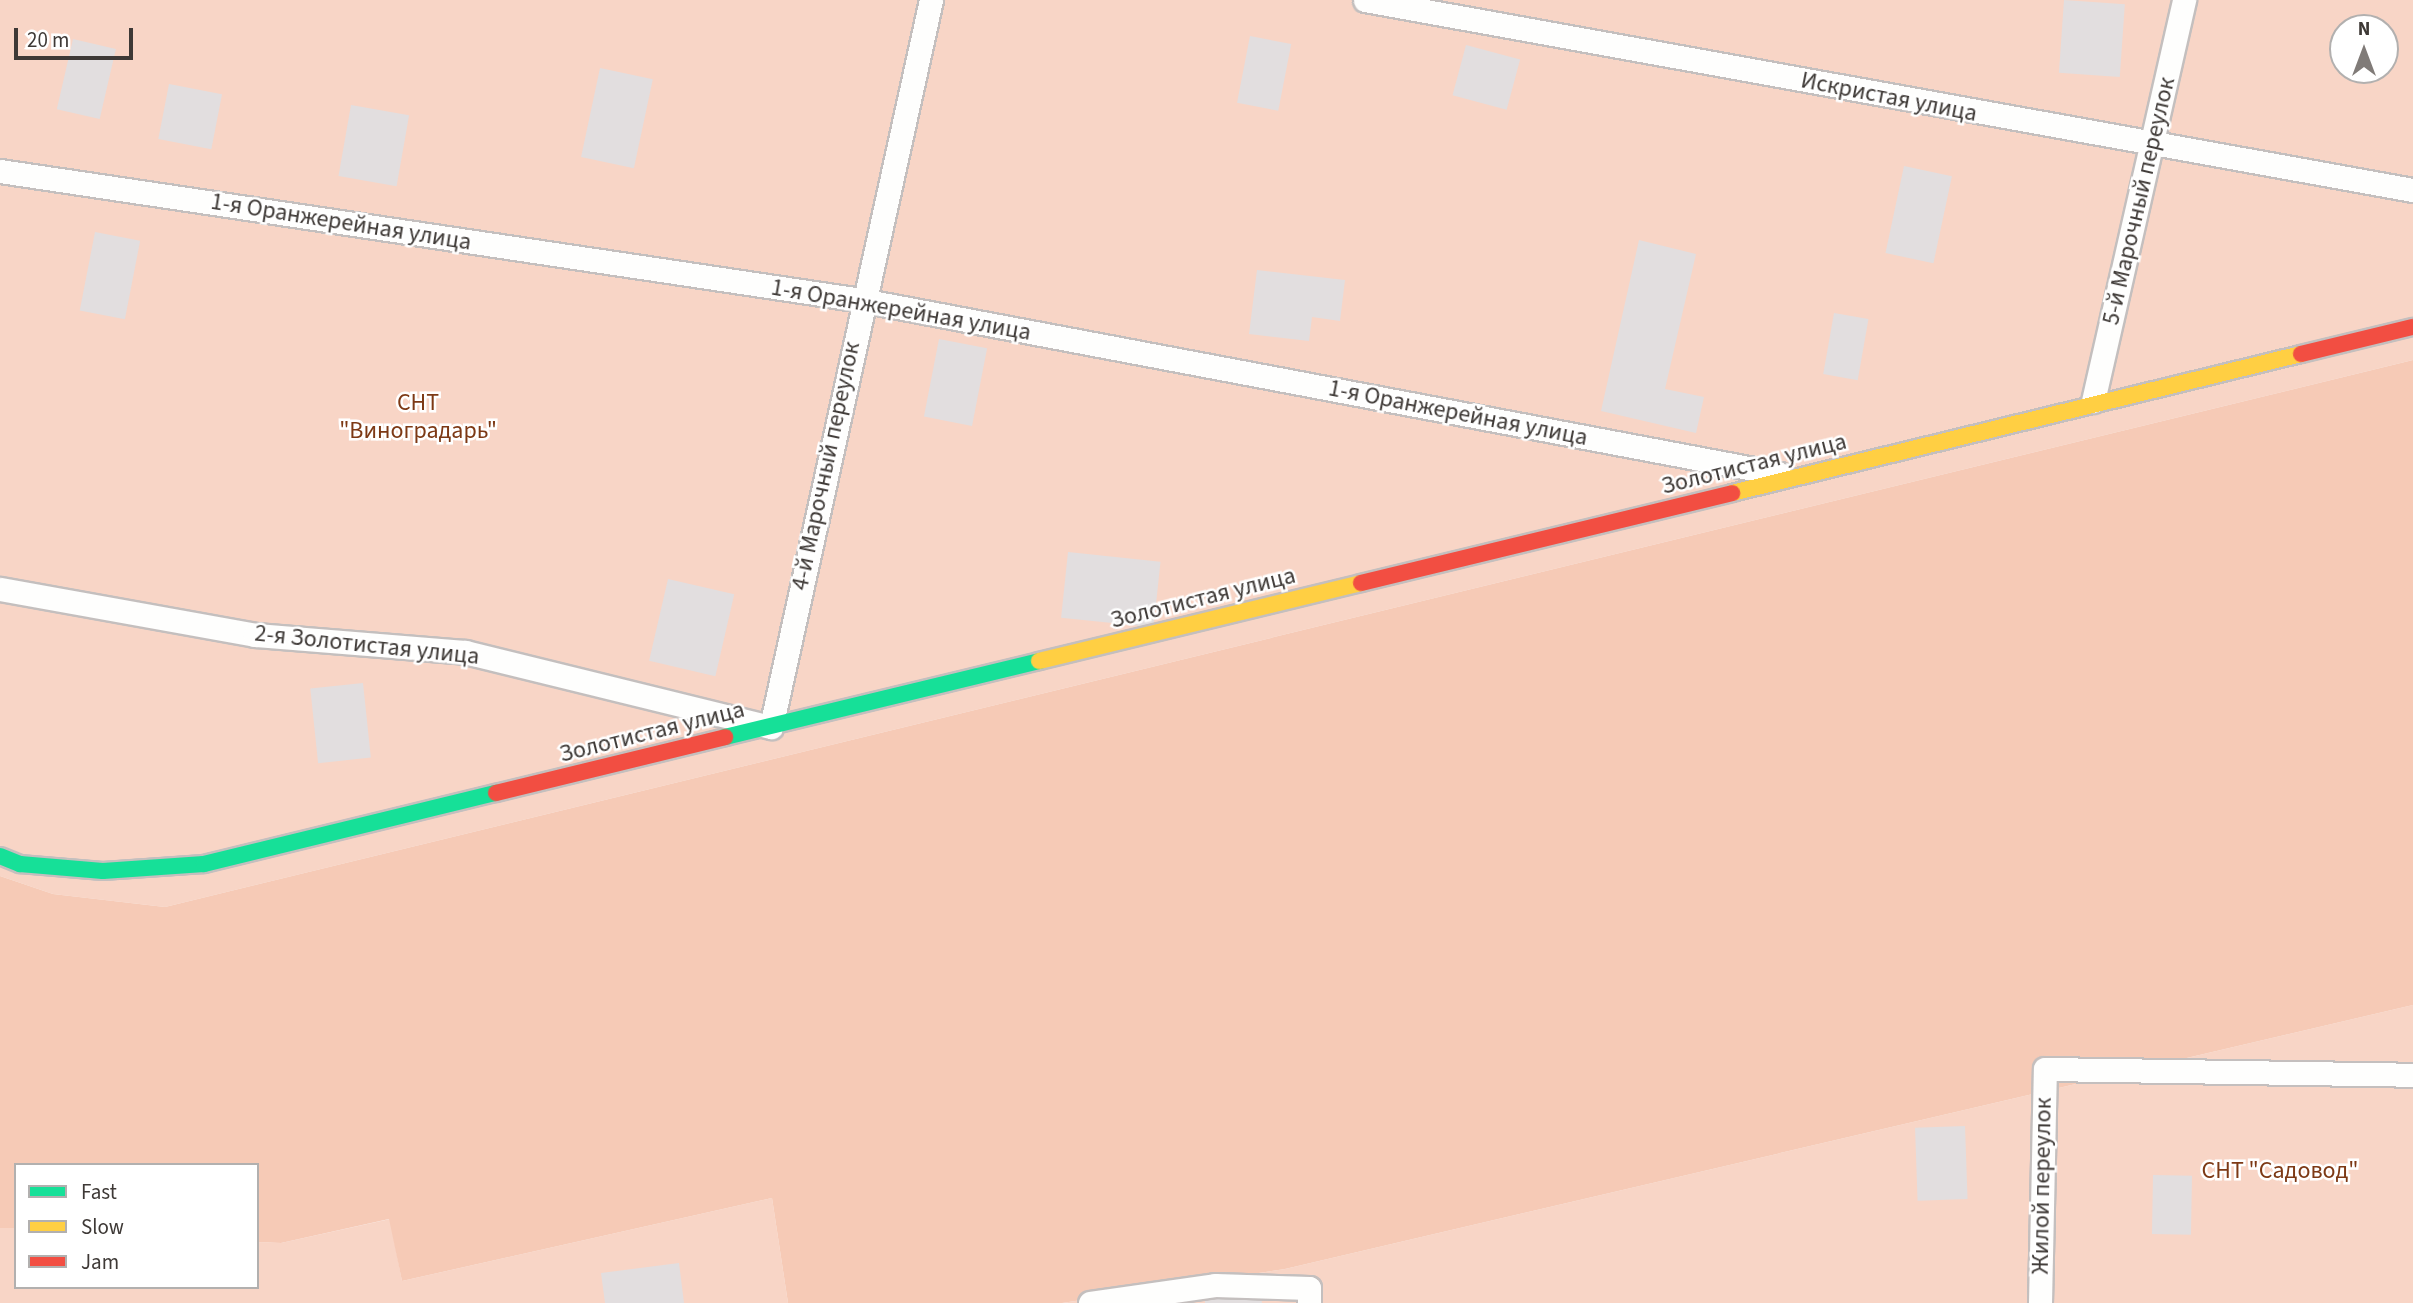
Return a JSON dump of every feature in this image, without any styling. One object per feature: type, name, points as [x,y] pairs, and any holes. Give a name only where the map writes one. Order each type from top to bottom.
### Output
[{"type":"street","name":"Золотистая улица","points":[[0,856],[20,863],[103,871],[204,863],[1796,478],[2093,401],[2413,327]]},
{"type":"lane","name":"4-й Марочный переулок","points":[[771,727],[861,300],[931,0]]},
{"type":"lane","name":"Искристая улица","points":[[1365,0],[2150,146],[2413,190]]},
{"type":"lane","name":"5-й Марочный переулок","points":[[2093,401],[2185,0]]},
{"type":"lane","name":"1-я Оранжерейная улица","points":[[0,171],[861,300],[1796,478]]},
{"type":"lane","name":"2-я Золотистая улица","points":[[0,589],[255,635],[465,652],[771,727]]},
{"type":"lane","name":"Жилой переулок","points":[[2040,1303],[2045,1069],[2413,1075]]},
{"type":"lane","points":[[1090,1303],[1214,1285],[1309,1296]]},
{"type":"green space","name":"СНТ \"Виноградарь\"","points":[[0,0],[2413,0],[2413,360],[165,907],[53,894],[0,876]]},
{"type":"green space","name":"СНТ \"Садовод\"","points":[[2413,1005],[2413,1303],[1062,1303],[1285,1269]]},
{"type":"green space","points":[[772,1198],[788,1303],[0,1303],[0,1228],[14,1228],[14,1289],[259,1289],[259,1242],[281,1243],[390,1219],[402,1281]]},
{"type":"shaded area","points":[[2413,360],[2413,1005],[1285,1269],[1062,1303],[788,1303],[772,1198],[402,1281],[389,1219],[281,1243],[259,1242],[259,1163],[14,1163],[14,1228],[0,1228],[0,876],[53,894],[165,907]]},
{"type":"building","points":[[2064,0],[2125,4],[2120,77],[2059,73]]},
{"type":"building","points":[[1250,36],[1291,44],[1278,111],[1237,103]]},
{"type":"building","points":[[73,39],[116,49],[100,119],[57,109]]},
{"type":"building","points":[[1466,45],[1520,59],[1507,110],[1453,95]]},
{"type":"building","points":[[600,68],[653,79],[634,168],[581,157]]},
{"type":"building","points":[[169,84],[222,94],[211,149],[158,139]]},
{"type":"building","points":[[351,105],[409,115],[397,186],[338,176]]},
{"type":"building","points":[[1904,166],[1952,176],[1933,263],[1885,253]]},
{"type":"building","points":[[95,232],[140,241],[125,319],[80,311]]},
{"type":"building","points":[[1639,240],[1696,254],[1665,389],[1704,397],[1696,433],[1601,411]]},
{"type":"building","points":[[1257,270],[1345,280],[1340,321],[1312,317],[1309,341],[1249,334]]},
{"type":"building","points":[[1834,313],[1868,319],[1858,380],[1823,374]]},
{"type":"building","points":[[939,339],[987,348],[972,426],[924,417]]},
{"type":"building","points":[[1068,552],[1160,562],[1154,627],[1061,618]]},
{"type":"building","points":[[668,579],[734,594],[715,676],[649,661]]},
{"type":"building","points":[[363,683],[371,758],[318,763],[310,689]]},
{"type":"building","points":[[1965,1126],[1968,1199],[1918,1201],[1915,1128]]},
{"type":"building","points":[[2153,1175],[2192,1176],[2191,1235],[2152,1234]]},
{"type":"building","points":[[679,1263],[684,1303],[605,1303],[601,1273]]},
{"type":"building","points":[[1260,1293],[1262,1303],[1205,1303],[1205,1300]]},
{"type":"traffic: fast","points":[[725,737],[1039,661]]},
{"type":"traffic: fast","points":[[0,856],[20,864],[103,871],[204,864],[496,793]]},
{"type":"traffic: slow","points":[[1732,493],[2301,354]]},
{"type":"traffic: slow","points":[[1039,661],[1361,583]]},
{"type":"traffic: jam","points":[[2301,354],[2413,327]]},
{"type":"traffic: jam","points":[[1361,583],[1732,493]]},
{"type":"traffic: jam","points":[[496,793],[725,737]]}]
